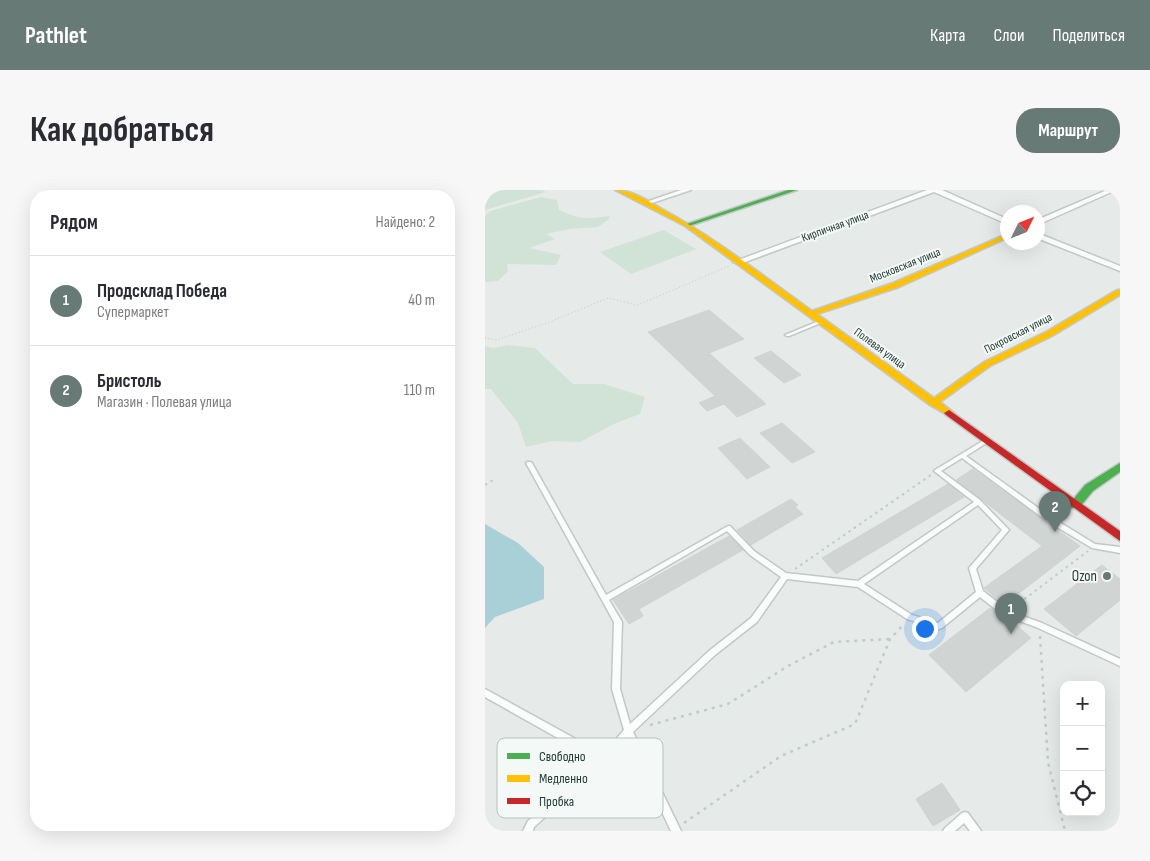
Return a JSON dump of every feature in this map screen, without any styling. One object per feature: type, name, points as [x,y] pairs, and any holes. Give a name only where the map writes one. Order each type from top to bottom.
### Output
[{"type":"street","name":"Полевая улица","points":[[618,190],[647,203],[687,225],[1120,537]]},
{"type":"street","points":[[647,203],[688,190]]},
{"type":"street","points":[[687,225],[794,190]]},
{"type":"street","points":[[934,190],[1000,219]]},
{"type":"street","name":"Кирпичная улица","points":[[737,262],[934,190]]},
{"type":"street","points":[[1045,220],[1112,191],[1120,193]]},
{"type":"street","points":[[1045,238],[1120,269]]},
{"type":"street","name":"Московская улица","points":[[810,314],[897,285],[1000,239]]},
{"type":"street","name":"Покровская улица","points":[[933,403],[987,364],[1049,334],[1120,292]]},
{"type":"street","points":[[1075,504],[1089,488],[1120,467]]},
{"type":"lane","points":[[787,335],[821,322]]},
{"type":"lane","points":[[987,440],[937,471],[978,502],[1006,530],[972,568],[980,593],[1006,613],[1039,624],[1120,663]]},
{"type":"lane","points":[[963,456],[1049,519],[1094,546],[1120,550]]},
{"type":"lane","points":[[529,463],[617,622],[616,689],[631,738]]},
{"type":"lane","points":[[859,584],[978,502]]},
{"type":"lane","points":[[605,599],[728,528],[752,553],[785,576],[859,584],[910,617],[939,626],[980,593]]},
{"type":"lane","points":[[622,738],[712,653],[754,620],[785,576]]},
{"type":"lane","points":[[485,693],[566,738]]},
{"type":"lane","points":[[663,803],[676,830]]},
{"type":"lane","points":[[948,831],[965,816],[975,831]]},
{"type":"lane","points":[[528,831],[531,824],[538,818]]},
{"type":"path","points":[[485,338],[497,340],[552,321],[608,298],[639,305],[737,262]]},
{"type":"path","points":[[785,576],[937,471]]},
{"type":"path","points":[[485,485],[493,480]]},
{"type":"path","points":[[1006,613],[1094,546]]},
{"type":"path","points":[[676,830],[781,756],[855,724],[890,639],[910,617]]},
{"type":"path","points":[[1039,624],[1048,762],[1065,831]]},
{"type":"path","points":[[646,726],[728,704],[788,666],[834,642],[890,639]]},
{"type":"green space","points":[[485,190],[542,190],[546,192],[485,210]]},
{"type":"green space","points":[[541,197],[557,200],[559,210],[573,216],[589,218],[610,216],[609,219],[598,227],[570,229],[546,234],[555,239],[529,248],[561,255],[556,265],[507,264],[508,271],[498,281],[485,282],[485,216],[490,211]]},
{"type":"green space","points":[[664,230],[696,249],[631,274],[600,252]]},
{"type":"green space","points":[[508,345],[535,348],[573,384],[604,384],[645,397],[640,414],[616,423],[580,442],[552,441],[526,447],[518,423],[491,389],[485,389],[485,346],[493,348]]},
{"type":"water","points":[[485,524],[518,543],[544,567],[544,599],[495,617],[485,628]]},
{"type":"building","points":[[709,310],[744,339],[709,353],[766,404],[737,417],[724,404],[707,411],[699,403],[715,396],[648,332]]},
{"type":"building","points":[[771,351],[801,375],[784,383],[754,358]]},
{"type":"building","points":[[782,423],[815,452],[792,463],[760,433]]},
{"type":"building","points":[[740,438],[770,467],[747,479],[718,448]]},
{"type":"building","points":[[973,469],[1080,546],[1004,605],[984,588],[1042,546],[956,480]]},
{"type":"building","points":[[948,484],[964,497],[836,574],[822,558]]},
{"type":"building","points":[[791,499],[798,505],[795,507],[803,514],[751,545],[737,530]]},
{"type":"building","points":[[729,536],[743,550],[639,609],[643,616],[629,624],[613,600]]},
{"type":"building","points":[[1102,565],[1120,579],[1120,600],[1076,636],[1044,609]]},
{"type":"building","points":[[990,608],[1011,620],[1031,638],[966,692],[929,655]]},
{"type":"building","points":[[942,783],[960,810],[933,826],[916,799]]},
{"type":"traffic: fast","points":[[687,225],[794,190]]},
{"type":"traffic: fast","points":[[1075,505],[1089,488],[1120,467]]},
{"type":"traffic: slow","points":[[618,190],[647,203],[687,225],[949,413]]},
{"type":"traffic: slow","points":[[810,314],[896,285],[1000,239]]},
{"type":"traffic: slow","points":[[933,403],[987,364],[1049,334],[1120,292]]},
{"type":"traffic: jam","points":[[949,413],[1120,537]]},
{"type":"place","name":"Бристоль","points":[[1055,532]]},
{"type":"place","name":"Ozon","points":[[1107,576]]},
{"type":"place","name":"Продсклад Победа","points":[[1011,634]]}]
